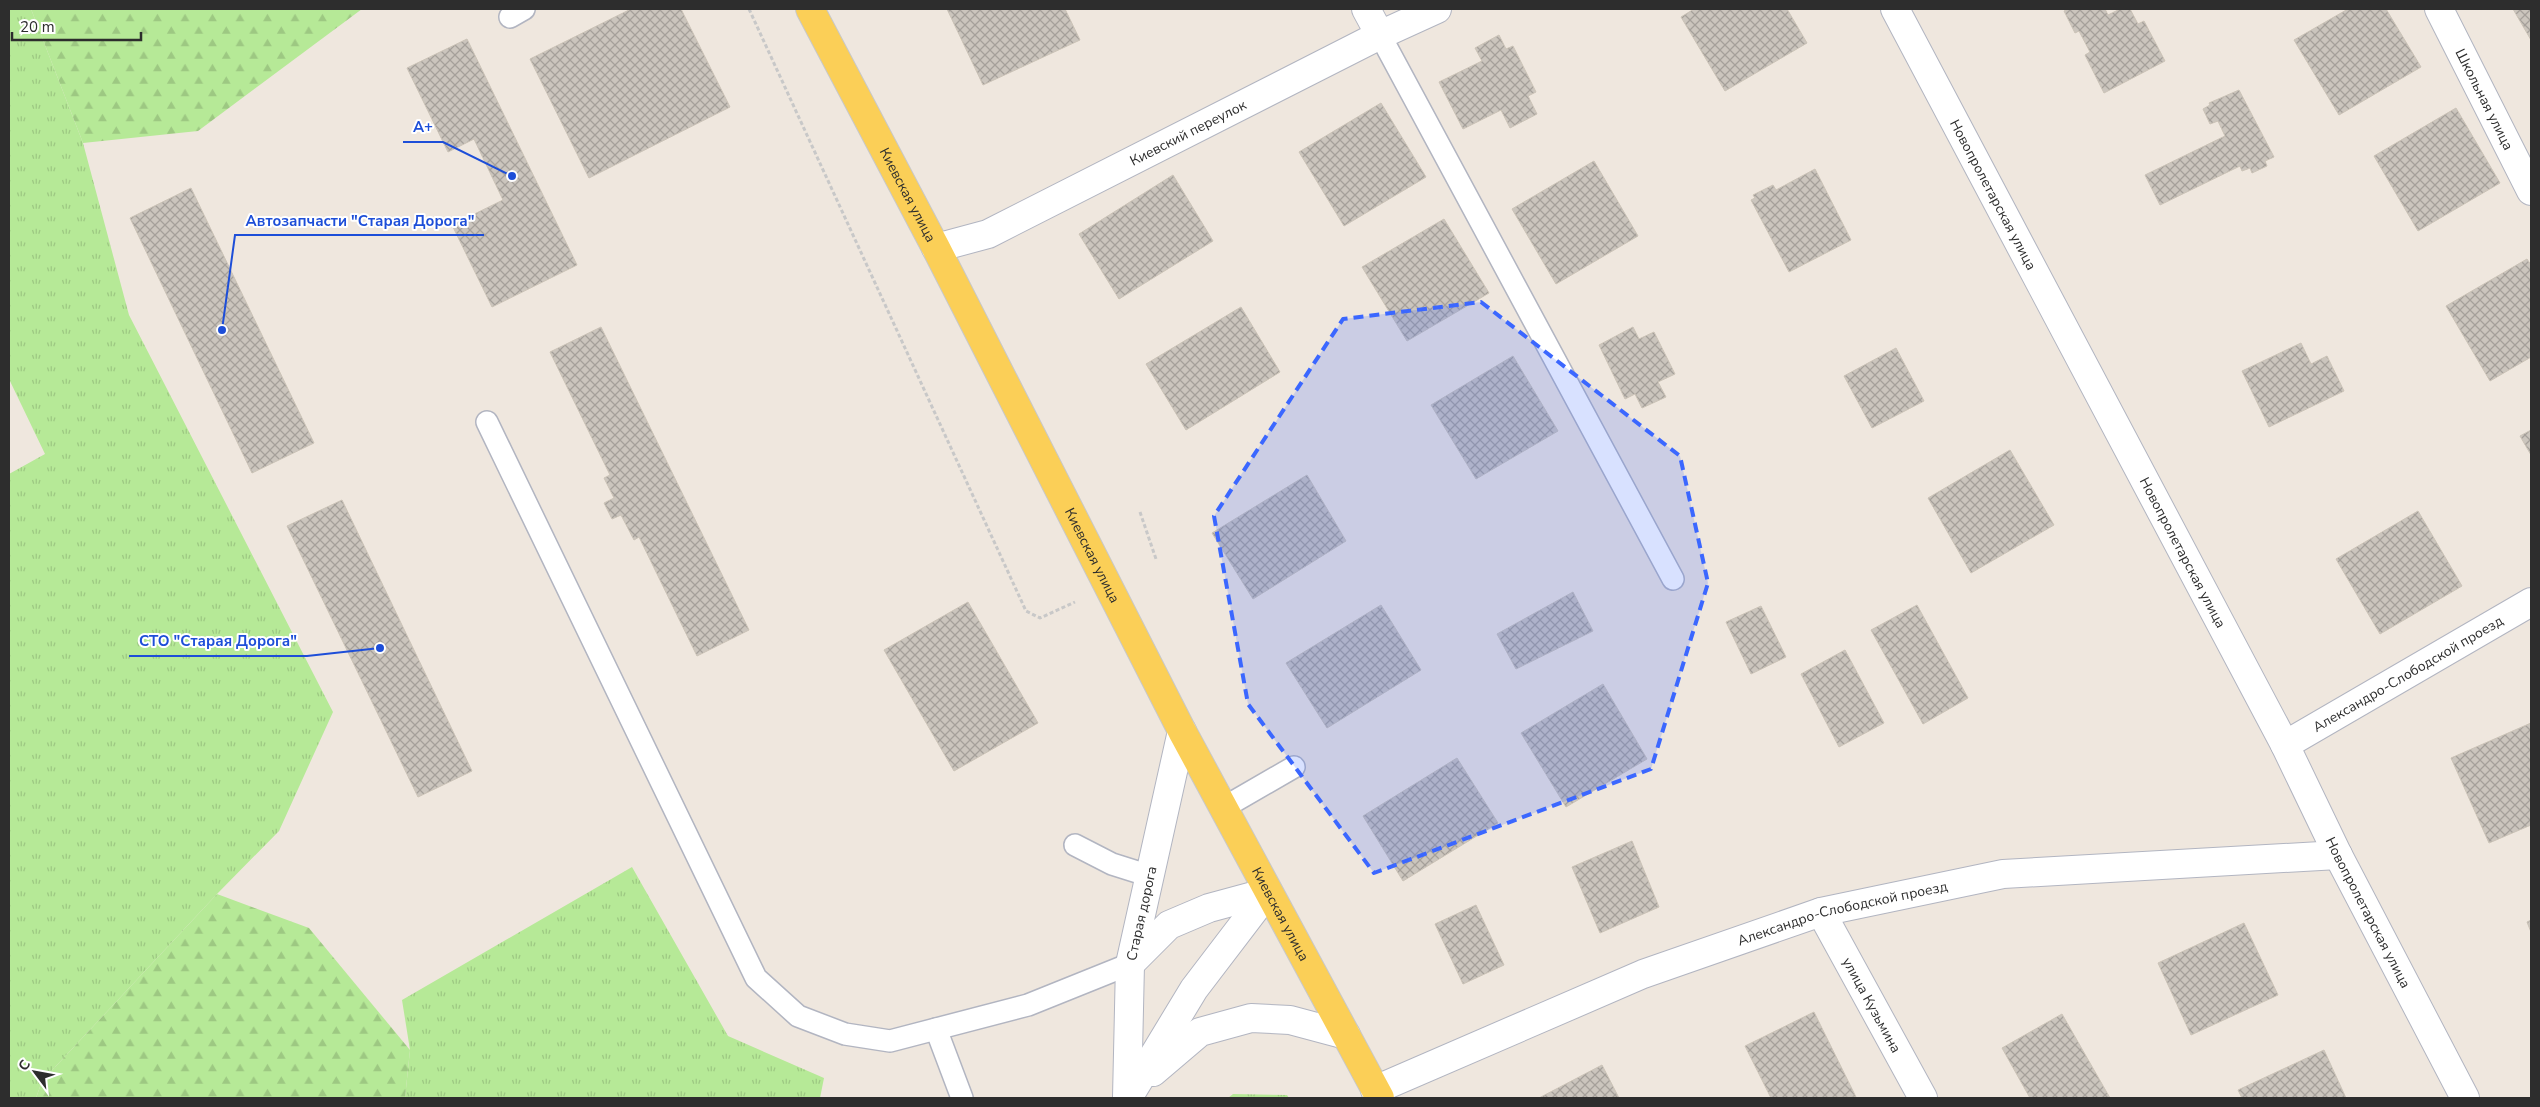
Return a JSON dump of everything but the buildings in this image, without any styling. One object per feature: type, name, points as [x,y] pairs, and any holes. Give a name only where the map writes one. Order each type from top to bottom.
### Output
[{"type":"main road","name":"Киевская улица","points":[[810,9],[936,248],[1182,731],[1378,1094]]},
{"type":"street","points":[[1366,9],[1380,35]]},
{"type":"street","name":"Киевский переулок","points":[[936,248],[988,234],[1380,35],[1437,9]]},
{"type":"street","name":"Новопролетарская улица","points":[[1895,9],[2284,745],[2338,854],[2465,1098]]},
{"type":"street","name":"Школьная улица","points":[[2439,9],[2531,191]]},
{"type":"street","name":"Александро-Слободской проезд","points":[[2284,745],[2531,602]]},
{"type":"street","name":"Старая дорога","points":[[1128,1098],[1130,964],[1182,731]]},
{"type":"street","name":"Александро-Слободской проезд","points":[[1378,1094],[1643,974],[1821,912],[2003,874],[2338,854]]},
{"type":"street","points":[[1130,964],[1169,925],[1209,908],[1268,892]]},
{"type":"street","points":[[1128,1098],[1194,989],[1268,892]]},
{"type":"street","name":"улица Кузьмина","points":[[1821,912],[1923,1098]]},
{"type":"street","points":[[1128,1098],[1160,1065],[1200,1032],[1250,1018],[1290,1020],[1346,1035]]},
{"type":"lane","points":[[1380,35],[1673,579]]},
{"type":"lane","points":[[487,422],[756,978],[798,1016],[845,1034],[890,1041],[1028,1005],[1130,964]]},
{"type":"lane","points":[[1223,808],[1294,766]]},
{"type":"lane","points":[[1075,845],[1112,864],[1150,876]]},
{"type":"lane","points":[[936,1029],[962,1098]]},
{"type":"path","points":[[749,9],[1026,611],[1040,618],[1076,602]]},
{"type":"path","points":[[1140,512],[1156,559]]},
{"type":"highlighted area","points":[[1481,302],[1680,456],[1708,583],[1651,769],[1374,873],[1248,704],[1214,516],[1343,319]]},
{"type":"green space","points":[[9,9],[31,9],[83,143],[129,315],[333,712],[279,831],[217,894],[42,1081],[36,1098],[9,1098],[9,474],[45,454],[9,379]]},
{"type":"green space","points":[[31,9],[362,9],[198,131],[83,143]]},
{"type":"green space","points":[[632,867],[728,1036],[824,1078],[820,1098],[405,1098],[410,1050],[402,1000]]},
{"type":"green space","points":[[217,894],[309,928],[410,1050],[405,1098],[36,1098],[42,1081]]},
{"type":"green space","points":[[1233,1094],[1287,1095],[1289,1098],[1228,1098]]},
{"type":"place","name":"А+","points":[[512,176]]},
{"type":"place","name":"Автозапчасти \"Старая Дорога\"","points":[[222,330]]},
{"type":"place","name":"СТО \"Старая Дорога\"","points":[[380,648]]}]
